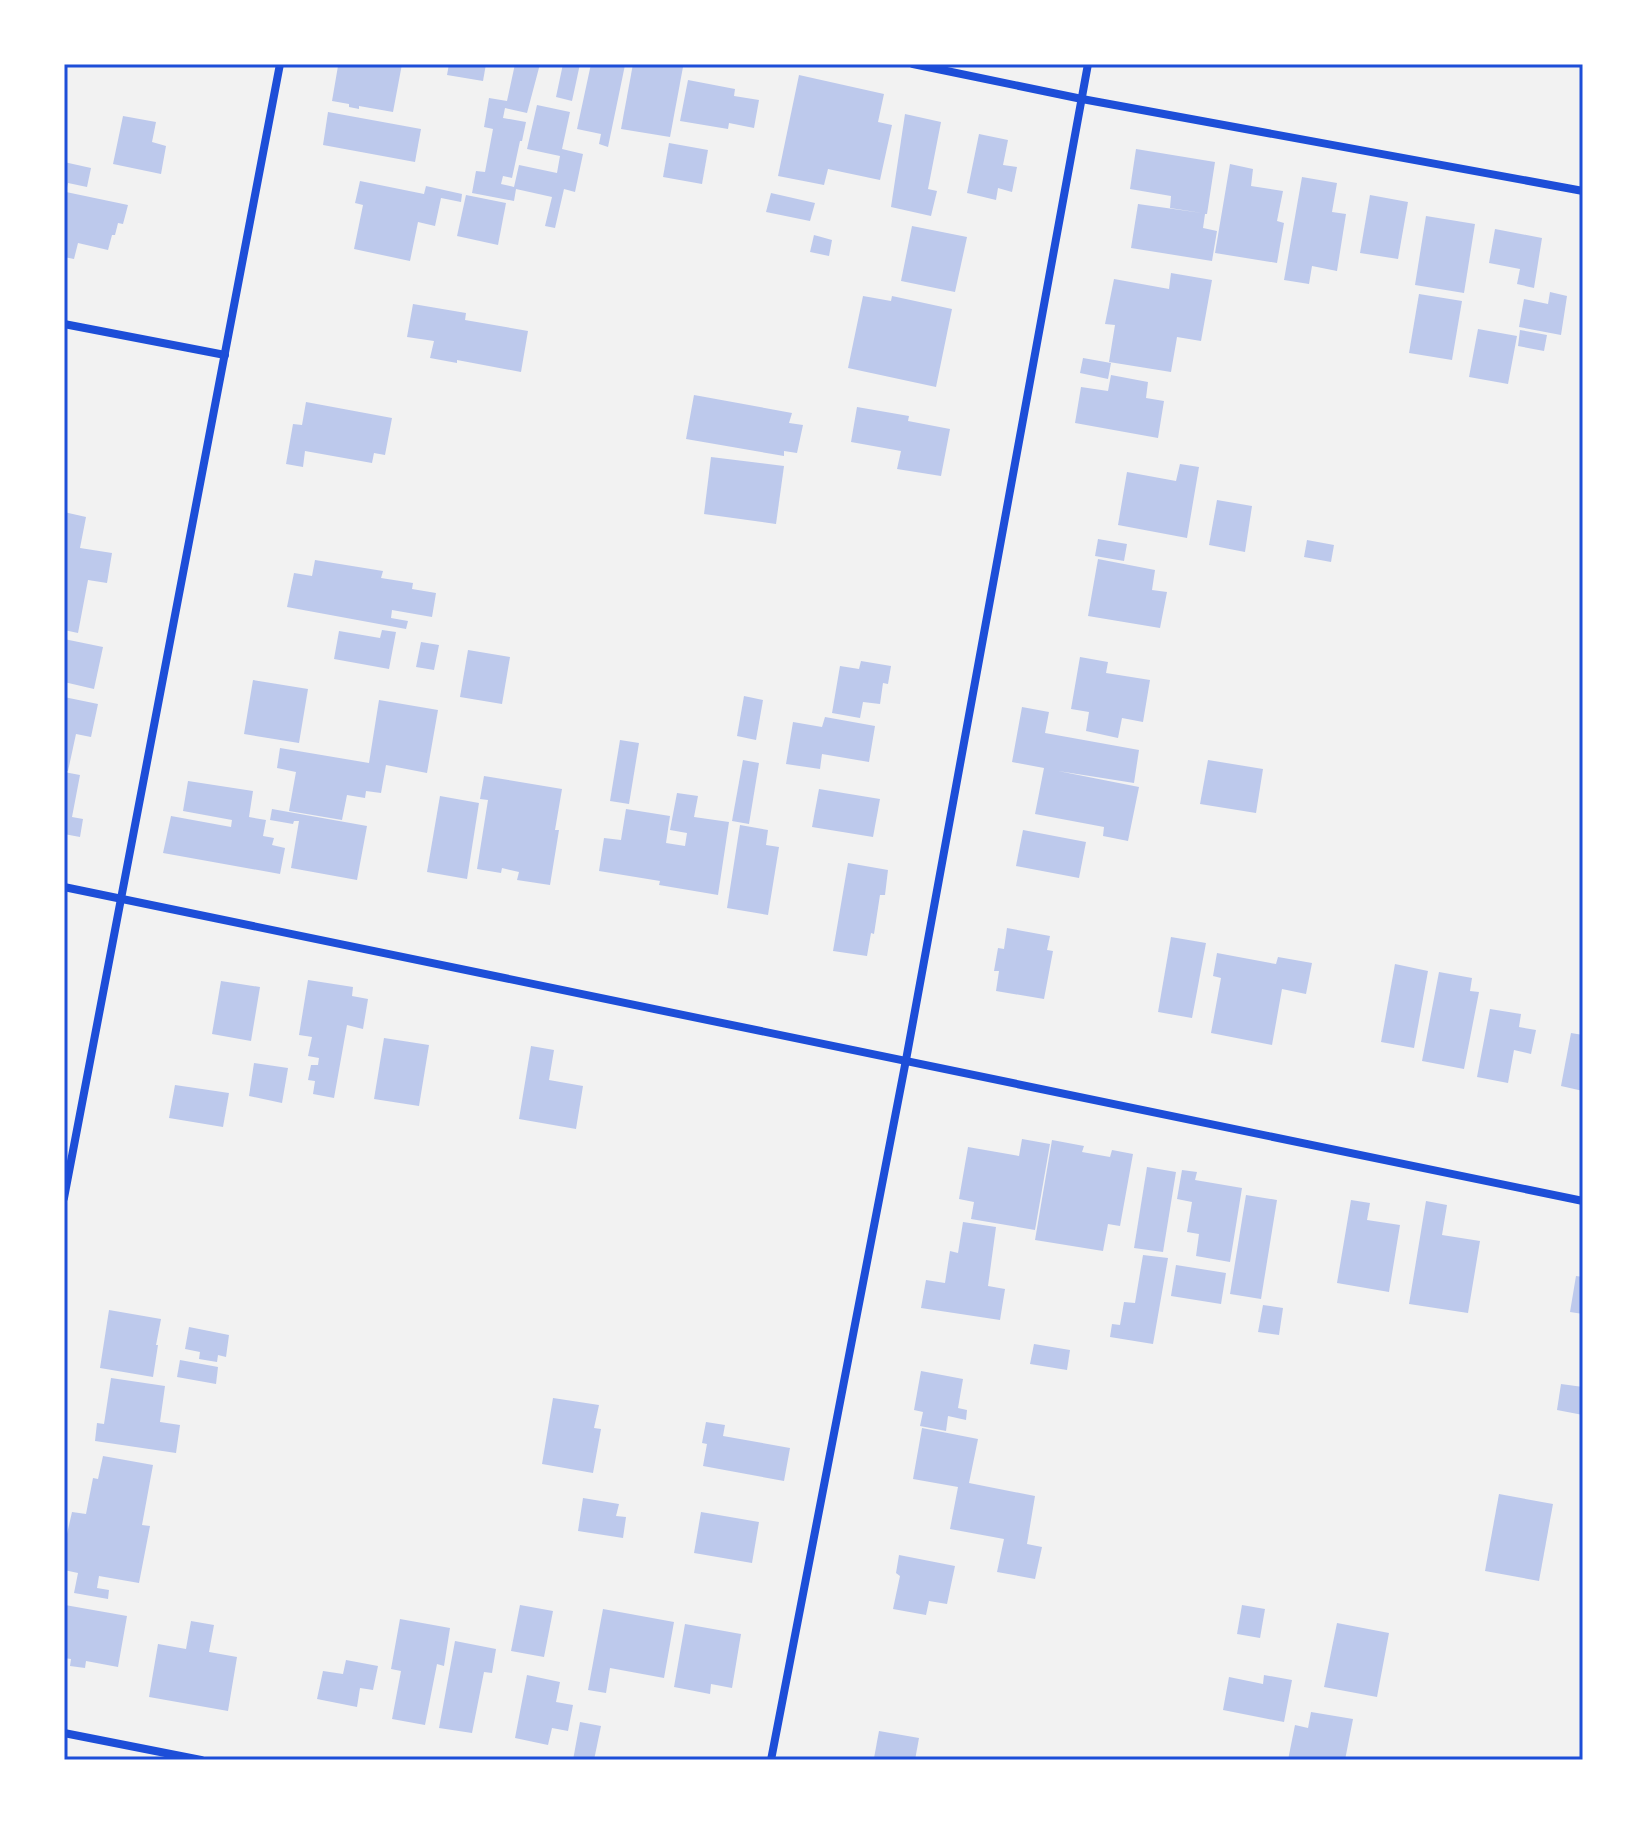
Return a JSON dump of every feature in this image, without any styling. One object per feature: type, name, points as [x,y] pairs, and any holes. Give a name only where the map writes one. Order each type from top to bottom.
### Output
[{"type":"street","points":[[64,1198],[280,64]]},
{"type":"street","points":[[913,64],[1082,99],[1583,191]]},
{"type":"street","points":[[771,1760],[906,1060],[1088,64]]},
{"type":"street","points":[[64,324],[225,355]]},
{"type":"street","points":[[64,887],[1583,1201]]},
{"type":"street","points":[[64,1733],[201,1760]]},
{"type":"building","points":[[344,64],[402,64],[393,112],[359,106],[359,109],[332,101],[338,66],[343,67]]},
{"type":"building","points":[[449,64],[486,64],[483,81],[447,75]]},
{"type":"building","points":[[515,64],[540,64],[527,113],[505,108],[503,118],[526,122],[512,178],[503,176],[501,184],[514,187],[519,165],[557,173],[560,156],[527,149],[537,105],[570,112],[562,149],[583,154],[575,192],[564,189],[555,228],[545,226],[552,197],[516,189],[514,201],[472,193],[476,171],[485,172],[493,129],[484,127],[489,98],[507,101]]},
{"type":"building","points":[[563,64],[580,64],[572,101],[556,97]]},
{"type":"building","points":[[591,64],[625,65],[608,147],[599,144],[601,134],[577,129]]},
{"type":"building","points":[[633,64],[683,67],[670,137],[621,129]]},
{"type":"building","points":[[799,75],[884,94],[878,122],[892,125],[880,180],[828,169],[824,185],[778,176]]},
{"type":"building","points":[[688,80],[735,89],[734,96],[759,100],[754,128],[729,123],[728,129],[680,121]]},
{"type":"building","points":[[328,112],[421,129],[415,162],[323,145]]},
{"type":"building","points":[[905,114],[941,122],[928,189],[937,191],[931,216],[891,207]]},
{"type":"building","points":[[123,116],[156,122],[152,142],[166,146],[161,174],[113,164]]},
{"type":"building","points":[[979,134],[1008,140],[1003,165],[1017,167],[1012,192],[998,188],[996,200],[967,193]]},
{"type":"building","points":[[669,143],[708,150],[702,184],[663,177]]},
{"type":"building","points":[[1136,149],[1215,162],[1203,228],[1217,231],[1212,261],[1131,248],[1138,204],[1202,213],[1170,208],[1171,196],[1130,189]]},
{"type":"building","points":[[64,162],[91,168],[87,187],[68,183],[66,192],[128,205],[123,224],[118,223],[108,250],[78,243],[74,259],[64,257]]},
{"type":"building","points":[[1230,164],[1253,169],[1251,186],[1283,191],[1277,221],[1284,223],[1277,263],[1215,253]]},
{"type":"building","points":[[1302,177],[1337,183],[1332,212],[1346,214],[1337,271],[1312,266],[1309,284],[1284,280]]},
{"type":"building","points":[[360,181],[424,194],[426,186],[462,194],[461,202],[441,198],[435,226],[418,222],[410,261],[354,249],[363,205],[355,203]]},
{"type":"building","points":[[771,193],[815,203],[810,221],[766,212]]},
{"type":"building","points":[[466,195],[506,203],[498,245],[457,236]]},
{"type":"building","points":[[1370,195],[1408,202],[1398,259],[1360,253]]},
{"type":"building","points":[[1426,216],[1475,224],[1464,293],[1415,285]]},
{"type":"building","points":[[912,226],[967,237],[955,292],[901,281]]},
{"type":"building","points":[[1495,229],[1542,238],[1534,288],[1517,284],[1520,269],[1489,263]]},
{"type":"building","points":[[814,235],[832,240],[829,256],[810,252]]},
{"type":"building","points":[[1171,273],[1212,280],[1201,341],[1177,337],[1171,372],[1109,362],[1115,325],[1105,324],[1114,279],[1169,289]]},
{"type":"building","points":[[1550,292],[1567,296],[1561,335],[1519,327],[1524,299],[1548,304]]},
{"type":"building","points":[[1419,294],[1462,301],[1452,360],[1409,353]]},
{"type":"building","points":[[863,296],[891,301],[892,296],[952,309],[936,387],[848,368]]},
{"type":"building","points":[[413,304],[466,313],[465,320],[528,331],[521,372],[430,358],[434,341],[407,337]]},
{"type":"building","points":[[1478,329],[1517,336],[1508,384],[1469,377]]},
{"type":"building","points":[[1520,330],[1547,335],[1544,351],[1518,346]]},
{"type":"building","points":[[1083,358],[1111,363],[1108,379],[1080,373]]},
{"type":"building","points":[[1111,375],[1148,382],[1146,398],[1164,401],[1158,438],[1075,423],[1081,387],[1108,391]]},
{"type":"building","points":[[694,395],[792,413],[789,423],[803,425],[797,453],[784,451],[784,456],[686,439]]},
{"type":"building","points":[[306,402],[392,418],[385,455],[374,453],[372,463],[305,451],[303,467],[286,464],[293,424],[302,425]]},
{"type":"building","points":[[857,407],[909,416],[908,421],[950,429],[941,476],[897,469],[901,451],[851,442]]},
{"type":"building","points":[[711,457],[784,466],[776,524],[704,514]]},
{"type":"building","points":[[1180,464],[1199,467],[1187,538],[1118,525],[1127,472],[1176,481]]},
{"type":"building","points":[[1217,500],[1252,506],[1245,552],[1209,545]]},
{"type":"building","points":[[64,512],[86,517],[80,548],[112,553],[107,583],[88,580],[78,633],[64,630]]},
{"type":"building","points":[[1098,539],[1127,544],[1124,561],[1095,556]]},
{"type":"building","points":[[1307,540],[1334,545],[1331,562],[1304,557]]},
{"type":"building","points":[[1098,559],[1155,570],[1152,590],[1167,592],[1160,628],[1088,616]]},
{"type":"building","points":[[315,560],[383,571],[381,578],[413,583],[412,589],[436,593],[432,617],[392,610],[391,618],[408,621],[406,629],[287,607],[294,573],[312,576]]},
{"type":"building","points":[[382,630],[396,632],[389,669],[334,659],[339,631],[380,638]]},
{"type":"building","points":[[64,639],[103,647],[94,689],[64,682]]},
{"type":"building","points":[[421,642],[439,645],[434,670],[416,667]]},
{"type":"building","points":[[468,650],[510,657],[502,704],[460,697]]},
{"type":"building","points":[[1080,657],[1108,662],[1106,673],[1150,680],[1143,722],[1122,718],[1118,738],[1086,731],[1089,712],[1071,709]]},
{"type":"building","points":[[861,661],[891,666],[888,684],[883,683],[880,704],[863,702],[860,718],[832,713],[840,666],[859,669]]},
{"type":"building","points":[[253,680],[308,689],[299,743],[244,734]]},
{"type":"building","points":[[744,696],[763,700],[756,740],[737,736]]},
{"type":"building","points":[[64,697],[98,704],[91,737],[76,734],[68,771],[64,771]]},
{"type":"building","points":[[379,700],[438,710],[427,773],[386,765],[381,793],[366,791],[365,798],[347,795],[342,820],[289,811],[296,772],[277,768],[280,748],[369,763]]},
{"type":"building","points":[[1022,707],[1049,712],[1045,733],[1139,750],[1134,783],[1058,771],[1139,787],[1128,841],[1103,836],[1104,827],[1035,814],[1044,768],[1012,762]]},
{"type":"building","points":[[825,717],[875,726],[869,762],[822,754],[820,769],[786,764],[793,722],[822,727]]},
{"type":"building","points":[[620,740],[639,743],[629,804],[610,801]]},
{"type":"building","points":[[743,760],[759,763],[749,824],[732,821]]},
{"type":"building","points":[[1208,760],[1263,769],[1256,813],[1200,804]]},
{"type":"building","points":[[64,772],[80,775],[72,817],[83,819],[80,837],[64,834]]},
{"type":"building","points":[[484,776],[562,789],[550,885],[517,880],[519,872],[502,868],[501,873],[477,869],[488,800],[480,799]]},
{"type":"building","points":[[188,781],[253,791],[249,817],[266,820],[263,836],[274,838],[272,845],[285,848],[280,874],[163,853],[171,816],[231,827],[232,820],[183,811]]},
{"type":"building","points":[[819,789],[880,799],[873,837],[812,827]]},
{"type":"building","points":[[677,793],[698,796],[694,817],[729,822],[718,895],[599,871],[604,838],[621,840],[626,809],[670,816],[666,843],[685,846],[687,833],[670,830]]},
{"type":"building","points":[[440,796],[479,803],[467,879],[427,872]]},
{"type":"building","points":[[272,809],[367,826],[357,880],[291,868],[299,821],[293,824],[270,820]]},
{"type":"building","points":[[740,825],[768,830],[766,845],[779,847],[768,915],[727,908]]},
{"type":"building","points":[[1023,830],[1086,842],[1079,878],[1016,866]]},
{"type":"building","points":[[848,863],[888,870],[885,895],[880,895],[867,956],[833,951]]},
{"type":"building","points":[[1007,928],[1050,936],[1047,950],[1053,951],[1044,999],[996,991],[999,971],[994,971],[998,948],[1004,949]]},
{"type":"building","points":[[1171,937],[1206,943],[1192,1018],[1158,1012]]},
{"type":"building","points":[[1217,953],[1276,964],[1278,957],[1312,963],[1306,994],[1282,989],[1272,1045],[1211,1033],[1221,978],[1213,976]]},
{"type":"building","points":[[1395,964],[1428,971],[1414,1048],[1381,1042]]},
{"type":"building","points":[[1439,972],[1472,978],[1470,991],[1479,992],[1464,1069],[1422,1061]]},
{"type":"building","points":[[308,980],[353,987],[352,996],[368,999],[363,1029],[347,1025],[334,1098],[313,1094],[315,1081],[308,1080],[311,1065],[318,1065],[319,1058],[308,1056],[312,1037],[299,1035]]},
{"type":"building","points":[[221,981],[260,987],[251,1041],[212,1034]]},
{"type":"building","points":[[1490,1009],[1521,1014],[1519,1027],[1536,1030],[1531,1054],[1514,1050],[1508,1083],[1477,1077]]},
{"type":"building","points":[[1571,1033],[1583,1035],[1583,1091],[1561,1086]]},
{"type":"building","points":[[384,1038],[429,1045],[419,1106],[374,1099]]},
{"type":"building","points":[[531,1046],[554,1050],[549,1080],[583,1086],[576,1129],[519,1119]]},
{"type":"building","points":[[254,1063],[288,1068],[282,1103],[249,1096]]},
{"type":"building","points":[[175,1085],[229,1093],[223,1127],[169,1118]]},
{"type":"building","points":[[1022,1139],[1050,1144],[1035,1230],[971,1219],[974,1202],[959,1199],[968,1147],[1019,1156]]},
{"type":"building","points":[[1052,1140],[1084,1146],[1082,1152],[1110,1157],[1112,1150],[1133,1154],[1120,1226],[1108,1224],[1103,1251],[1035,1240]]},
{"type":"building","points":[[1147,1167],[1176,1172],[1163,1252],[1134,1248]]},
{"type":"building","points":[[1182,1170],[1197,1172],[1195,1180],[1242,1188],[1230,1262],[1196,1256],[1199,1234],[1187,1232],[1192,1202],[1177,1199]]},
{"type":"building","points":[[1246,1195],[1277,1200],[1261,1299],[1230,1294]]},
{"type":"building","points":[[1351,1200],[1370,1203],[1367,1220],[1400,1225],[1389,1292],[1337,1283]]},
{"type":"building","points":[[1426,1201],[1447,1205],[1442,1235],[1480,1241],[1468,1313],[1409,1304]]},
{"type":"building","points":[[963,1222],[996,1227],[988,1286],[1005,1289],[1000,1320],[921,1308],[926,1280],[945,1283],[950,1251],[958,1253]]},
{"type":"building","points":[[1143,1255],[1168,1258],[1153,1344],[1110,1337],[1112,1324],[1120,1325],[1124,1302],[1135,1303]]},
{"type":"building","points":[[1176,1265],[1226,1273],[1221,1304],[1171,1296]]},
{"type":"building","points":[[1576,1276],[1583,1277],[1583,1314],[1570,1312]]},
{"type":"building","points":[[1263,1305],[1283,1308],[1279,1335],[1258,1332]]},
{"type":"building","points":[[109,1310],[161,1319],[153,1377],[100,1368]]},
{"type":"building","points":[[189,1327],[229,1335],[226,1357],[218,1355],[217,1362],[199,1359],[200,1352],[185,1349]]},
{"type":"building","points":[[1034,1344],[1070,1350],[1067,1370],[1030,1364]]},
{"type":"building","points":[[180,1360],[218,1367],[216,1384],[177,1377]]},
{"type":"building","points":[[921,1371],[963,1379],[958,1408],[967,1410],[966,1420],[948,1416],[946,1431],[920,1426],[923,1412],[914,1410]]},
{"type":"building","points":[[111,1378],[165,1386],[160,1422],[180,1425],[176,1453],[95,1441],[97,1423],[104,1424]]},
{"type":"building","points":[[1561,1384],[1583,1387],[1583,1415],[1557,1410]]},
{"type":"building","points":[[553,1398],[599,1405],[594,1428],[601,1429],[593,1473],[542,1464]]},
{"type":"building","points":[[706,1422],[725,1425],[723,1436],[790,1448],[784,1481],[703,1466],[707,1444],[702,1443]]},
{"type":"building","points":[[922,1428],[978,1439],[969,1483],[1035,1496],[1027,1544],[1042,1547],[1035,1579],[997,1572],[1004,1539],[950,1529],[958,1487],[913,1479]]},
{"type":"building","points":[[103,1456],[153,1465],[142,1525],[150,1526],[139,1583],[99,1576],[97,1588],[109,1590],[108,1599],[74,1593],[78,1573],[64,1570],[64,1547],[72,1512],[86,1514],[93,1478],[98,1479]]},
{"type":"building","points":[[1499,1494],[1553,1504],[1539,1581],[1485,1571]]},
{"type":"building","points":[[583,1498],[619,1504],[616,1516],[626,1517],[623,1538],[578,1531]]},
{"type":"building","points":[[701,1512],[759,1522],[752,1563],[694,1553]]},
{"type":"building","points":[[899,1555],[955,1566],[947,1604],[929,1601],[926,1615],[893,1609],[900,1576],[896,1573]]},
{"type":"building","points":[[65,1605],[127,1616],[118,1667],[86,1661],[85,1668],[70,1666],[71,1659],[64,1658]]},
{"type":"building","points":[[520,1605],[553,1611],[544,1657],[511,1651]]},
{"type":"building","points":[[1242,1605],[1265,1609],[1260,1638],[1237,1634]]},
{"type":"building","points":[[603,1609],[674,1622],[664,1678],[610,1668],[606,1693],[588,1690]]},
{"type":"building","points":[[400,1619],[450,1628],[444,1666],[437,1664],[425,1725],[392,1719],[401,1671],[391,1669]]},
{"type":"building","points":[[191,1621],[214,1625],[209,1652],[237,1657],[228,1711],[149,1697],[158,1644],[186,1649]]},
{"type":"building","points":[[1337,1623],[1389,1633],[1377,1697],[1324,1687]]},
{"type":"building","points":[[685,1624],[741,1634],[732,1688],[711,1684],[710,1694],[674,1687]]},
{"type":"building","points":[[455,1641],[496,1649],[492,1673],[484,1672],[472,1733],[439,1728]]},
{"type":"building","points":[[346,1660],[378,1666],[373,1690],[360,1688],[357,1707],[317,1699],[323,1671],[343,1674]]},
{"type":"building","points":[[527,1675],[560,1682],[556,1702],[573,1705],[568,1731],[552,1728],[548,1745],[515,1738]]},
{"type":"building","points":[[1264,1675],[1292,1680],[1284,1722],[1223,1710],[1229,1677],[1263,1684]]},
{"type":"building","points":[[1311,1712],[1353,1719],[1345,1760],[1288,1760],[1295,1725],[1308,1728]]},
{"type":"building","points":[[580,1722],[601,1726],[594,1760],[573,1760]]},
{"type":"building","points":[[879,1731],[919,1738],[915,1760],[874,1758]]}]
